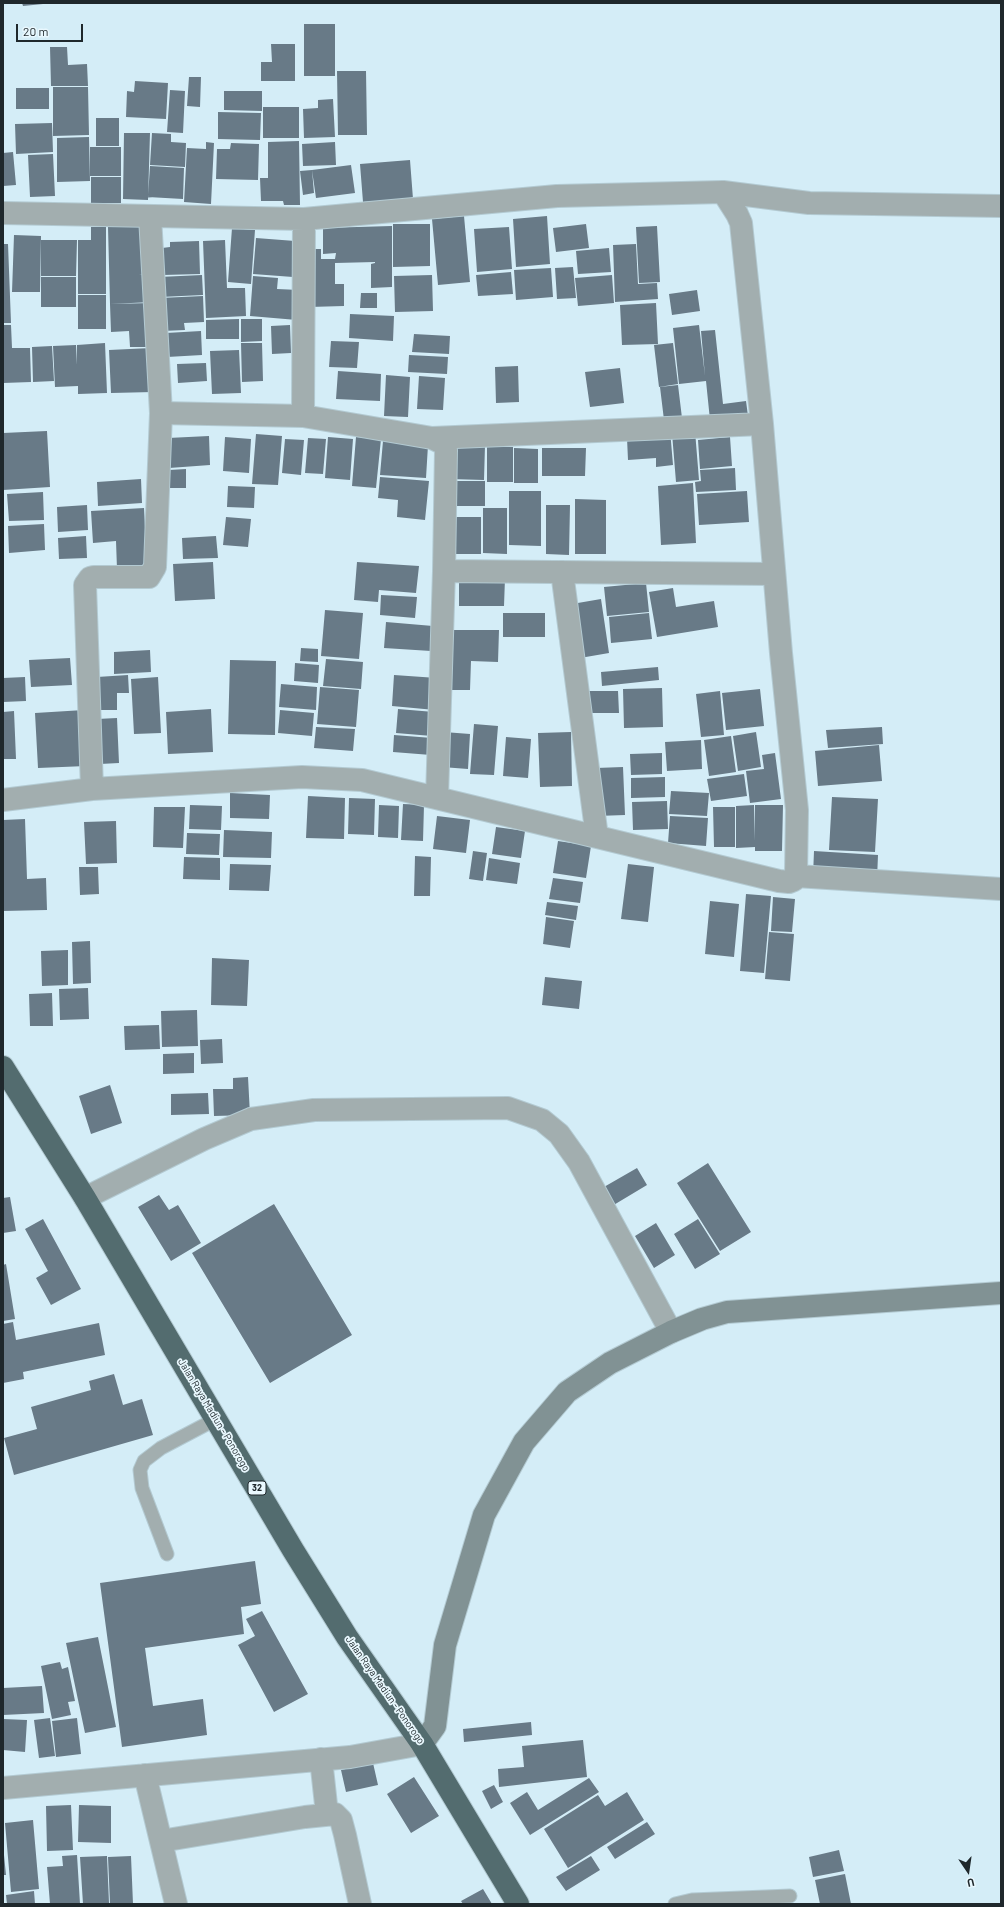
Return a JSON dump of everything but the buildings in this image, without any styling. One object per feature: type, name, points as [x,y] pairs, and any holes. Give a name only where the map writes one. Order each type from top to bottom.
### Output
[{"type":"highway","name":"Jalan Raya Madiun - Ponorogo","points":[[3,1066],[85,1198],[289,1544],[347,1637],[422,1744],[518,1904]]},
{"type":"street","points":[[3,800],[92,789],[320,777],[362,780],[779,881],[789,882],[794,880],[796,876],[797,810],[774,574],[762,424],[741,222],[723,192]]},
{"type":"street","points":[[3,212],[304,219],[557,196],[723,192],[809,203],[1001,206]]},
{"type":"street","points":[[92,789],[85,584],[90,578],[94,577],[149,576],[155,567],[161,413],[150,216]]},
{"type":"street","points":[[303,416],[304,219]]},
{"type":"street","points":[[161,413],[303,416],[432,438],[441,441],[446,450],[437,798]]},
{"type":"street","points":[[432,438],[762,424]]},
{"type":"street","points":[[444,571],[774,574]]},
{"type":"street","points":[[562,572],[597,837]]},
{"type":"street","points":[[796,876],[1001,889]]},
{"type":"street","points":[[85,1198],[204,1139],[251,1119],[314,1110],[508,1108],[542,1120],[559,1134],[579,1162],[671,1332]]},
{"type":"street","points":[[3,1788],[322,1759],[422,1744],[435,1726],[445,1645],[484,1516],[524,1442],[567,1392],[610,1363],[671,1332],[702,1319],[728,1312],[1001,1293]]},
{"type":"street","points":[[322,1759],[327,1814]]},
{"type":"street","points":[[145,1775],[176,1904]]},
{"type":"street","points":[[161,1841],[327,1814],[335,1814],[341,1820],[360,1904]]},
{"type":"lane","points":[[167,1554],[142,1488],[140,1470],[144,1461],[161,1448],[216,1419]]},
{"type":"lane","points":[[675,1904],[692,1900],[790,1896]]}]
